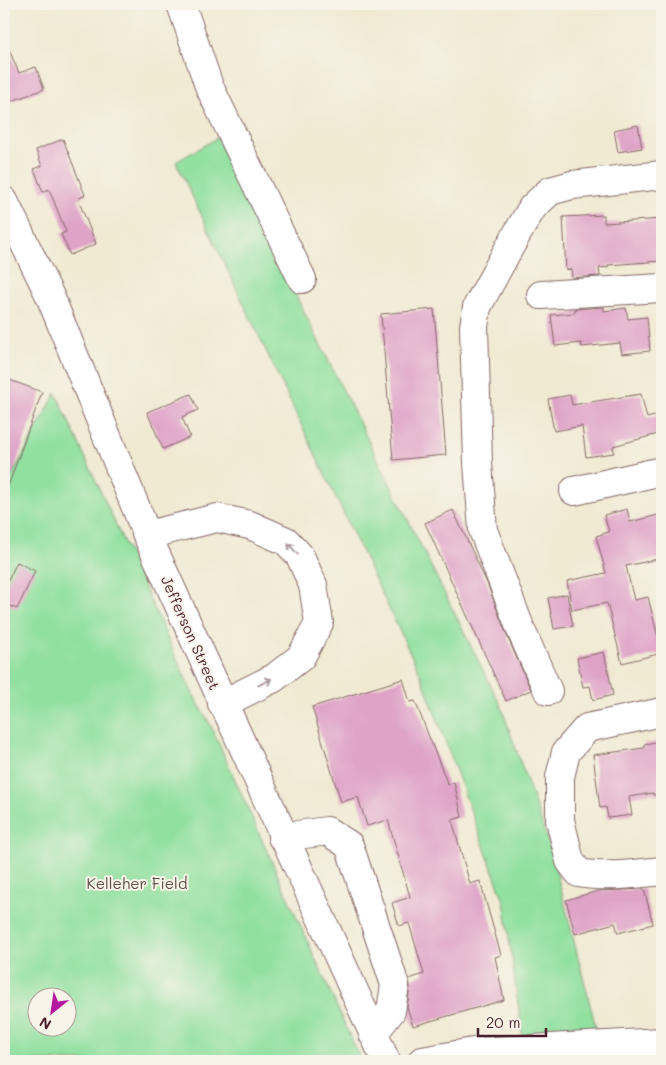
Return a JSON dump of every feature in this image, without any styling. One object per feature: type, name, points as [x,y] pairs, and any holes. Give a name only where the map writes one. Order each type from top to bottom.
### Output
[{"type":"street","points":[[181,4],[209,86],[302,279]]},
{"type":"street","points":[[548,691],[521,630],[484,530],[478,463],[474,327],[477,307],[532,208],[550,191],[572,185],[662,175]]},
{"type":"street","name":"Jefferson Street","points":[[4,200],[50,296],[146,535],[282,837],[386,1061]]},
{"type":"street","points":[[541,295],[662,288]]},
{"type":"street","points":[[574,491],[662,472]]},
{"type":"street","points":[[146,535],[217,518],[250,525],[286,541],[300,556],[313,585],[319,623],[301,657],[274,678],[222,704]]},
{"type":"street","points":[[662,712],[587,728],[566,752],[560,777],[560,820],[570,861],[579,873],[588,875],[628,875],[662,871]]},
{"type":"street","points":[[282,837],[327,831],[349,845],[395,985],[391,1011],[373,1034]]},
{"type":"street","points":[[422,1061],[462,1058],[482,1051],[662,1042]]},
{"type":"green space","points":[[217,138],[501,706],[551,850],[596,1028],[601,1061],[526,1061],[504,901],[422,678],[176,162]]},
{"type":"green space","name":"Kelleher Field","points":[[56,393],[192,692],[210,724],[360,1058],[353,1061],[4,1061],[4,490]]},
{"type":"building","points":[[4,38],[19,73],[36,67],[44,89],[4,104]]},
{"type":"building","points":[[638,125],[642,148],[618,152],[614,130]]},
{"type":"building","points":[[63,139],[85,195],[78,199],[96,244],[70,255],[61,234],[66,232],[49,189],[43,192],[34,169],[42,166],[36,150]]},
{"type":"building","points":[[604,215],[604,223],[662,219],[662,261],[608,265],[608,267],[599,268],[600,276],[572,278],[571,269],[566,270],[563,217]]},
{"type":"building","points":[[604,307],[604,311],[626,308],[628,319],[647,317],[650,351],[622,354],[620,343],[582,347],[581,343],[555,346],[551,315],[575,313],[575,309]]},
{"type":"building","points":[[434,309],[446,455],[393,460],[381,314]]},
{"type":"building","points":[[4,378],[42,392],[6,492],[4,491]]},
{"type":"building","points":[[191,394],[198,410],[182,417],[190,437],[163,449],[147,412]]},
{"type":"building","points":[[641,394],[647,418],[662,414],[662,433],[613,446],[614,453],[586,457],[582,426],[554,431],[548,399],[570,395],[572,405]]},
{"type":"building","points":[[627,509],[630,522],[662,514],[662,558],[626,566],[634,600],[648,597],[662,653],[622,663],[607,603],[572,610],[567,581],[606,573],[596,536],[609,532],[604,515]]},
{"type":"building","points":[[453,510],[487,583],[507,636],[531,690],[506,701],[425,523]]},
{"type":"building","points":[[17,562],[35,571],[17,609],[4,603],[4,589]]},
{"type":"building","points":[[567,594],[573,626],[554,629],[548,598]]},
{"type":"building","points":[[604,652],[613,695],[593,700],[590,686],[583,687],[577,658]]},
{"type":"building","points":[[403,679],[410,702],[415,701],[448,785],[454,782],[462,817],[452,820],[470,884],[480,881],[501,955],[495,957],[504,1000],[413,1026],[407,1007],[410,987],[409,979],[424,974],[409,923],[399,926],[392,903],[410,897],[388,820],[367,826],[358,797],[341,802],[312,707]]},
{"type":"building","points":[[662,741],[662,794],[653,795],[653,793],[629,797],[632,815],[608,818],[606,807],[600,808],[593,755],[644,748],[644,744]]},
{"type":"building","points":[[644,889],[653,924],[618,933],[615,923],[575,934],[566,900],[598,891]]}]
